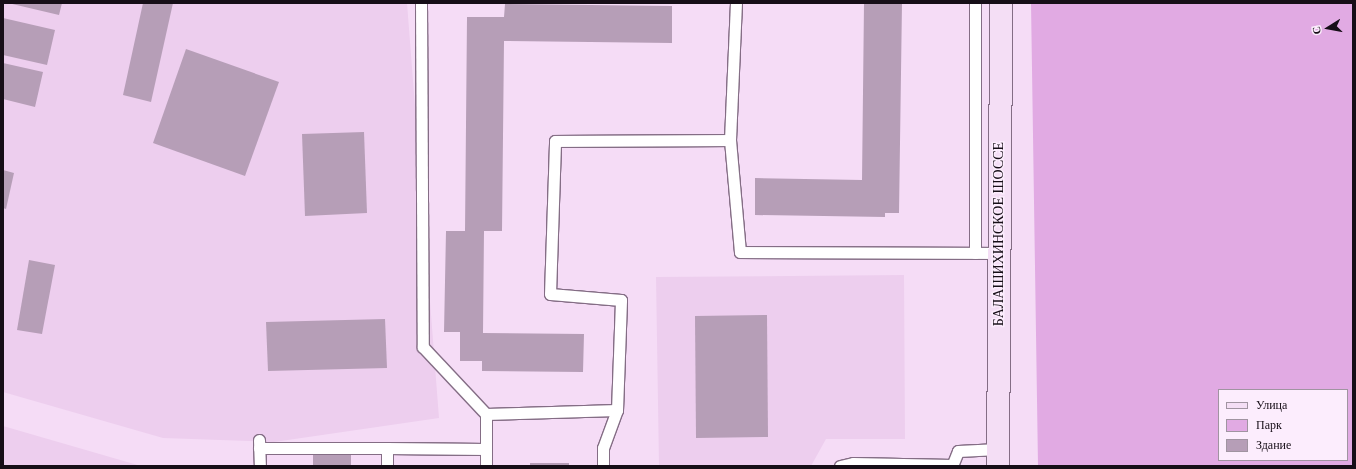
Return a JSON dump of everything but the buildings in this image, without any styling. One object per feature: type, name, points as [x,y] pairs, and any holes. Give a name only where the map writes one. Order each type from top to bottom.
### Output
[{"type":"main road","name":"БАЛАШИХИНСКОЕ ШОССЕ","points":[[998,457],[1001,3]]},
{"type":"lane","points":[[421,3],[423,347],[486,414],[486,466]]},
{"type":"lane","points":[[736,3],[730,140],[740,252],[999,253]]},
{"type":"lane","points":[[975,3],[975,253]]},
{"type":"lane","points":[[603,466],[603,448],[618,410],[621,300],[550,294],[555,140],[730,140]]},
{"type":"lane","points":[[486,414],[618,410]]},
{"type":"lane","points":[[260,466],[259,444],[486,449]]},
{"type":"lane","points":[[387,466],[388,448]]},
{"type":"lane","points":[[840,466],[853,462],[952,466],[958,451],[998,457]]},
{"type":"shaded area","points":[[3,3],[407,3],[439,418],[274,442],[163,438],[3,392]]},
{"type":"shaded area","points":[[904,275],[905,439],[826,439],[811,466],[659,466],[656,277]]},
{"type":"shaded area","points":[[3,426],[141,466],[3,466]]},
{"type":"green space","points":[[1031,3],[1353,3],[1353,466],[1038,466]]}]
